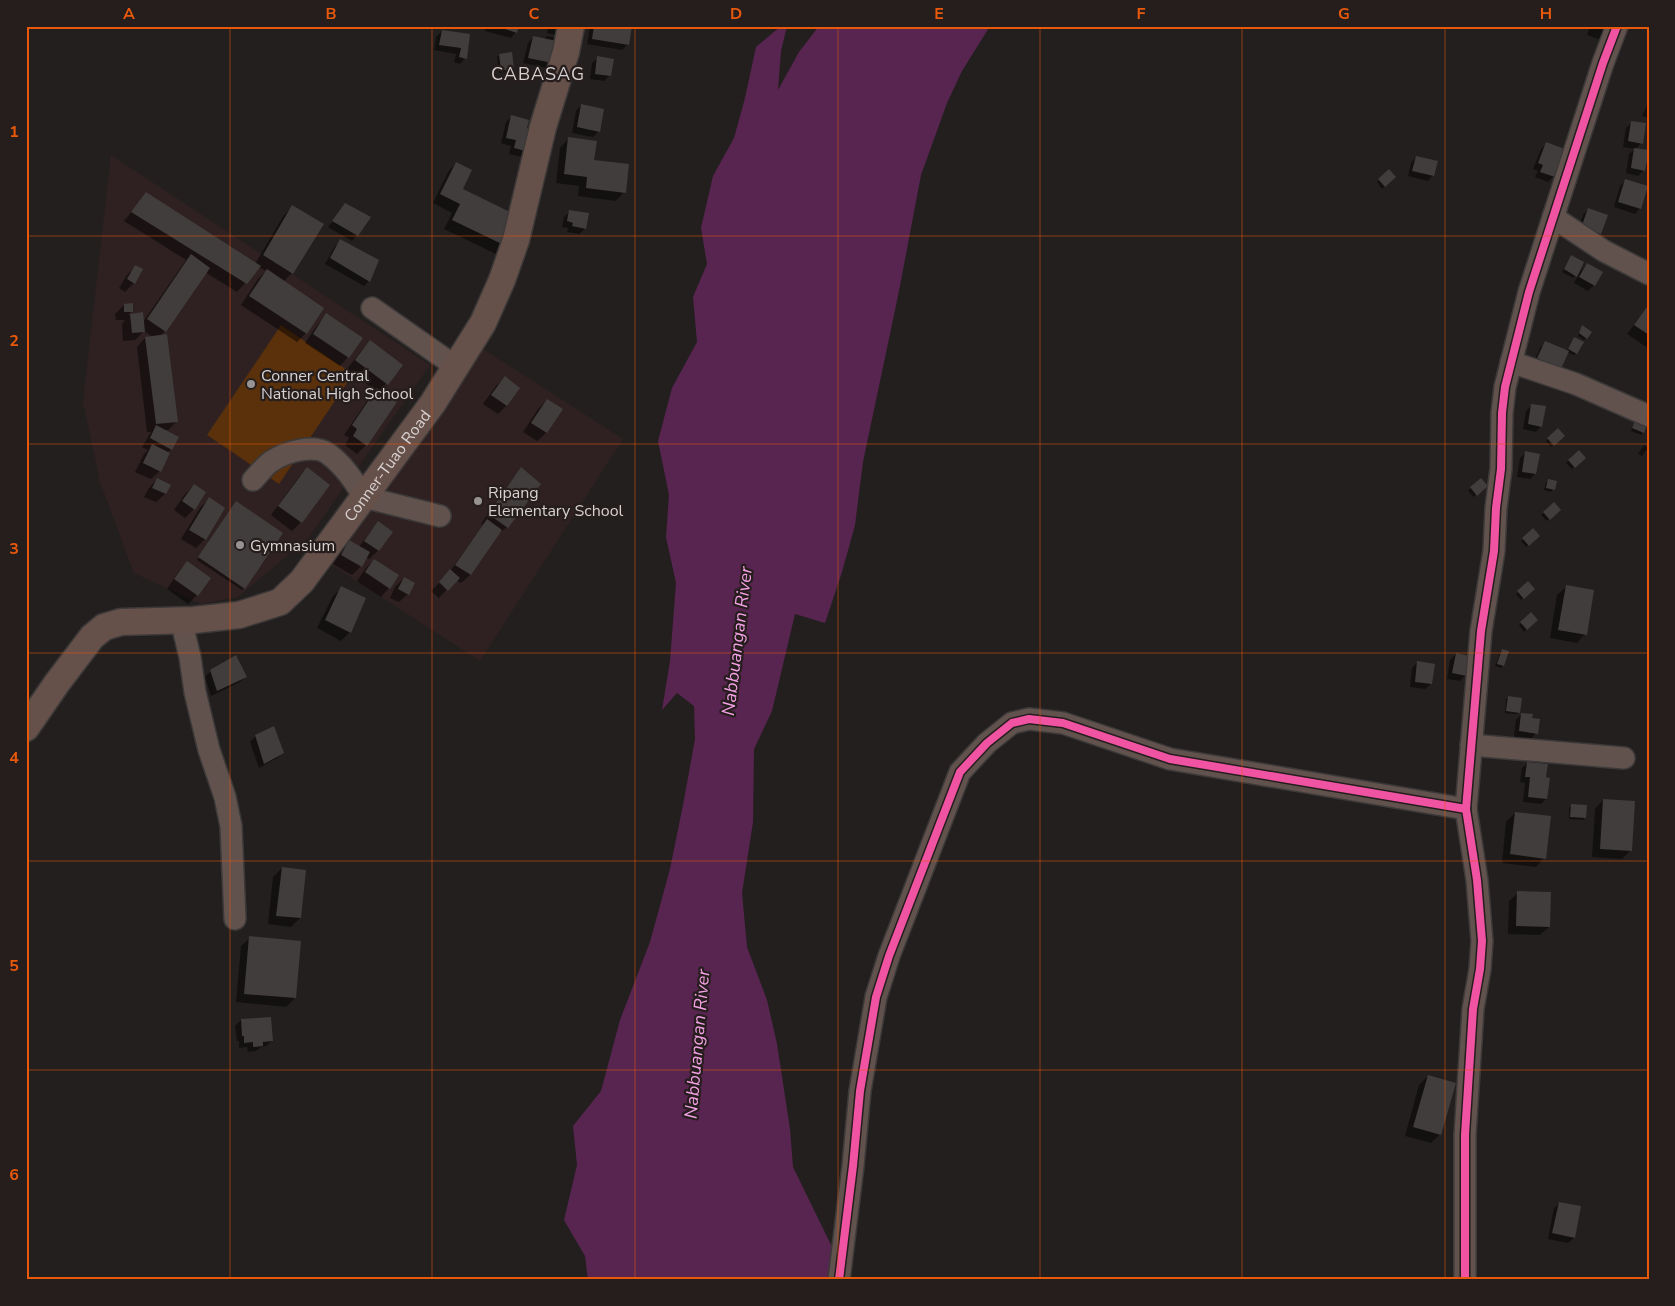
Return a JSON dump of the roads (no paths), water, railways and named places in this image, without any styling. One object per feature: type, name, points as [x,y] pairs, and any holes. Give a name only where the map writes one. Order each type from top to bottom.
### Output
[{"type":"main road","name":"Conner-Tuao Road","points":[[26,728],[92,637],[104,628],[121,622],[202,620],[239,615],[280,602],[302,581],[433,404],[483,322],[502,280],[516,240],[543,127],[566,52],[571,26]]},
{"type":"street","points":[[1465,1280],[1465,1135],[1474,1009],[1482,941],[1477,880],[1466,809],[1481,631],[1494,551],[1494,527],[1501,469],[1504,386],[1529,292],[1552,217],[1617,26]]},
{"type":"street","points":[[1552,217],[1604,251],[1649,274]]},
{"type":"street","points":[[372,308],[455,366]]},
{"type":"street","points":[[1511,362],[1576,384],[1649,416]]},
{"type":"street","points":[[254,480],[272,461],[305,448],[317,449],[326,452],[346,471],[364,497],[440,516]]},
{"type":"street","points":[[180,620],[190,657],[195,692],[209,750],[225,797],[231,826],[235,919]]},
{"type":"street","points":[[839,1280],[860,1091],[876,996],[889,956],[960,772],[987,743],[1012,723],[1029,719],[1063,723],[1170,759],[1466,809]]},
{"type":"street","points":[[1470,746],[1624,758]]},
{"type":"water","name":"Nabbuangan River","points":[[781,26],[787,26],[781,51],[778,90],[799,52],[819,26],[990,26],[962,71],[947,103],[921,175],[863,462],[855,525],[842,572],[825,623],[795,614],[772,711],[754,749],[753,822],[742,893],[747,947],[767,1000],[777,1044],[790,1129],[793,1167],[834,1251],[832,1280],[588,1280],[585,1256],[564,1220],[577,1165],[573,1126],[601,1091],[620,1020],[650,942],[670,869],[695,739],[694,706],[677,693],[662,710],[670,661],[676,583],[666,537],[669,495],[658,441],[672,388],[697,342],[693,297],[707,264],[701,228],[713,176],[734,138],[756,47]]},
{"type":"place","name":"Conner Central National High School","points":[[251,384]]},
{"type":"place","name":"Ripang Elementary School","points":[[478,501]]},
{"type":"place","name":"Gymnasium","points":[[240,545]]},
{"type":"district","name":"CABASAG","points":[[538,74]]}]
